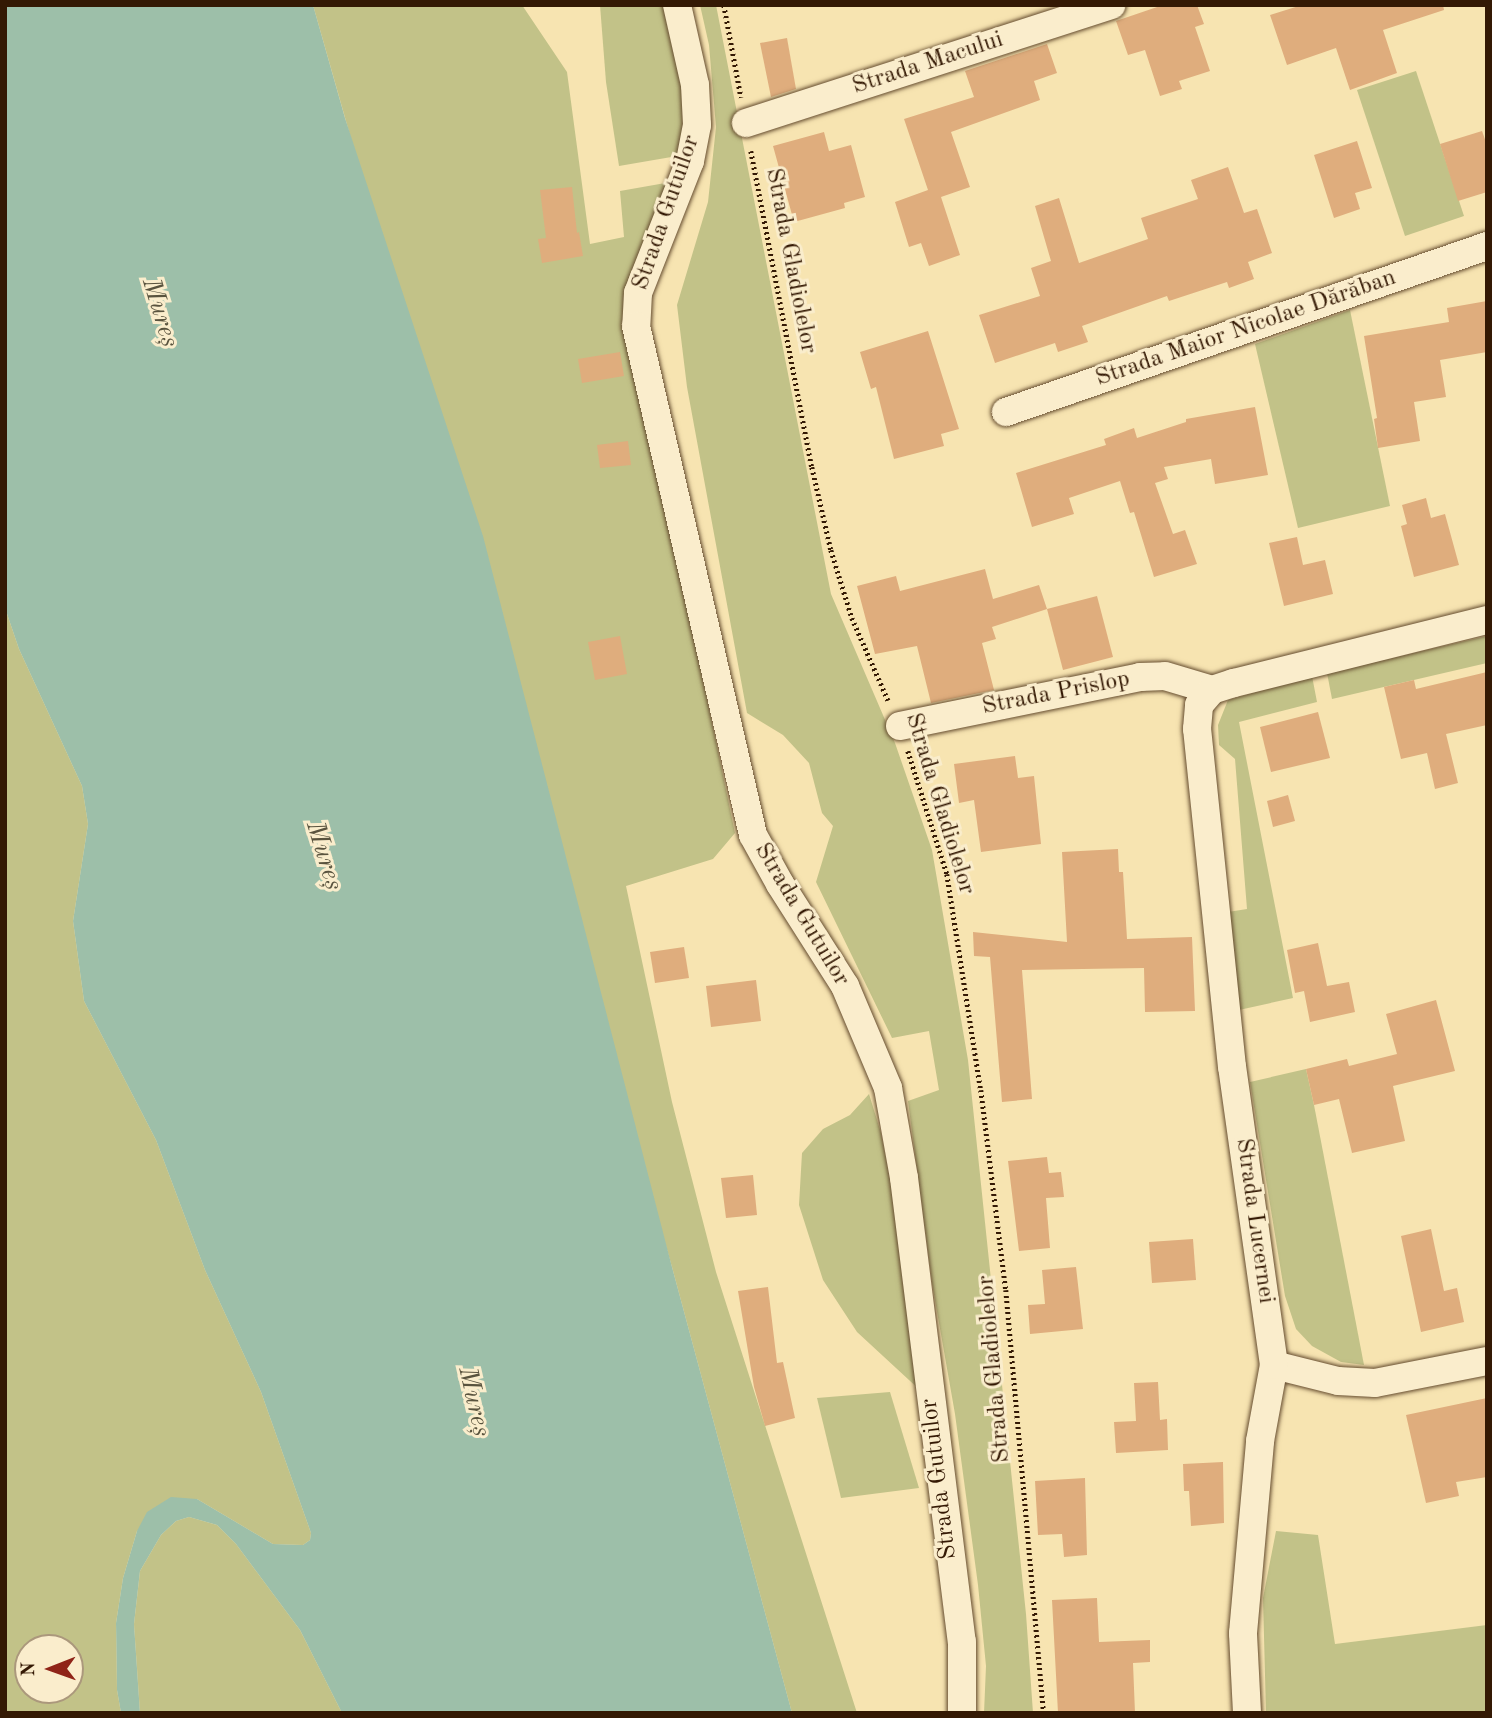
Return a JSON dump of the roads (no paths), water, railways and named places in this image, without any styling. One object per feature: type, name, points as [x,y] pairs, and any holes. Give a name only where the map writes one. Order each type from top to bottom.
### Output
[{"type":"street","name":"Strada Gutuilor","points":[[677,5],[695,85],[697,125],[690,161],[638,293],[636,326],[753,835],[779,884],[845,986],[888,1088],[904,1178],[962,1642],[962,1713]]},
{"type":"street","name":"Strada Macului","points":[[746,124],[1111,5]]},
{"type":"street","name":"Strada Maior Nicolae Dărăban","points":[[1006,412],[1487,246]]},
{"type":"street","points":[[1212,690],[1487,620]]},
{"type":"street","name":"Strada Prislop","points":[[900,726],[1140,677],[1165,676],[1212,690]]},
{"type":"street","name":"Strada Lucernei","points":[[1212,690],[1199,705],[1197,729],[1233,1067],[1274,1365],[1260,1441],[1243,1633],[1247,1713]]},
{"type":"street","points":[[1274,1365],[1338,1381],[1375,1383],[1487,1361]]},
{"type":"water","name":"Mureș","points":[[5,5],[313,5],[345,118],[483,536],[672,1267],[792,1713],[342,1713],[300,1630],[236,1544],[217,1525],[189,1517],[176,1521],[161,1535],[140,1571],[134,1624],[140,1713],[121,1713],[117,1690],[116,1623],[123,1578],[137,1531],[147,1512],[171,1497],[197,1499],[273,1544],[303,1545],[310,1540],[311,1533],[261,1392],[205,1270],[156,1140],[84,1001],[73,921],[88,824],[82,786],[19,649],[5,608]]}]
